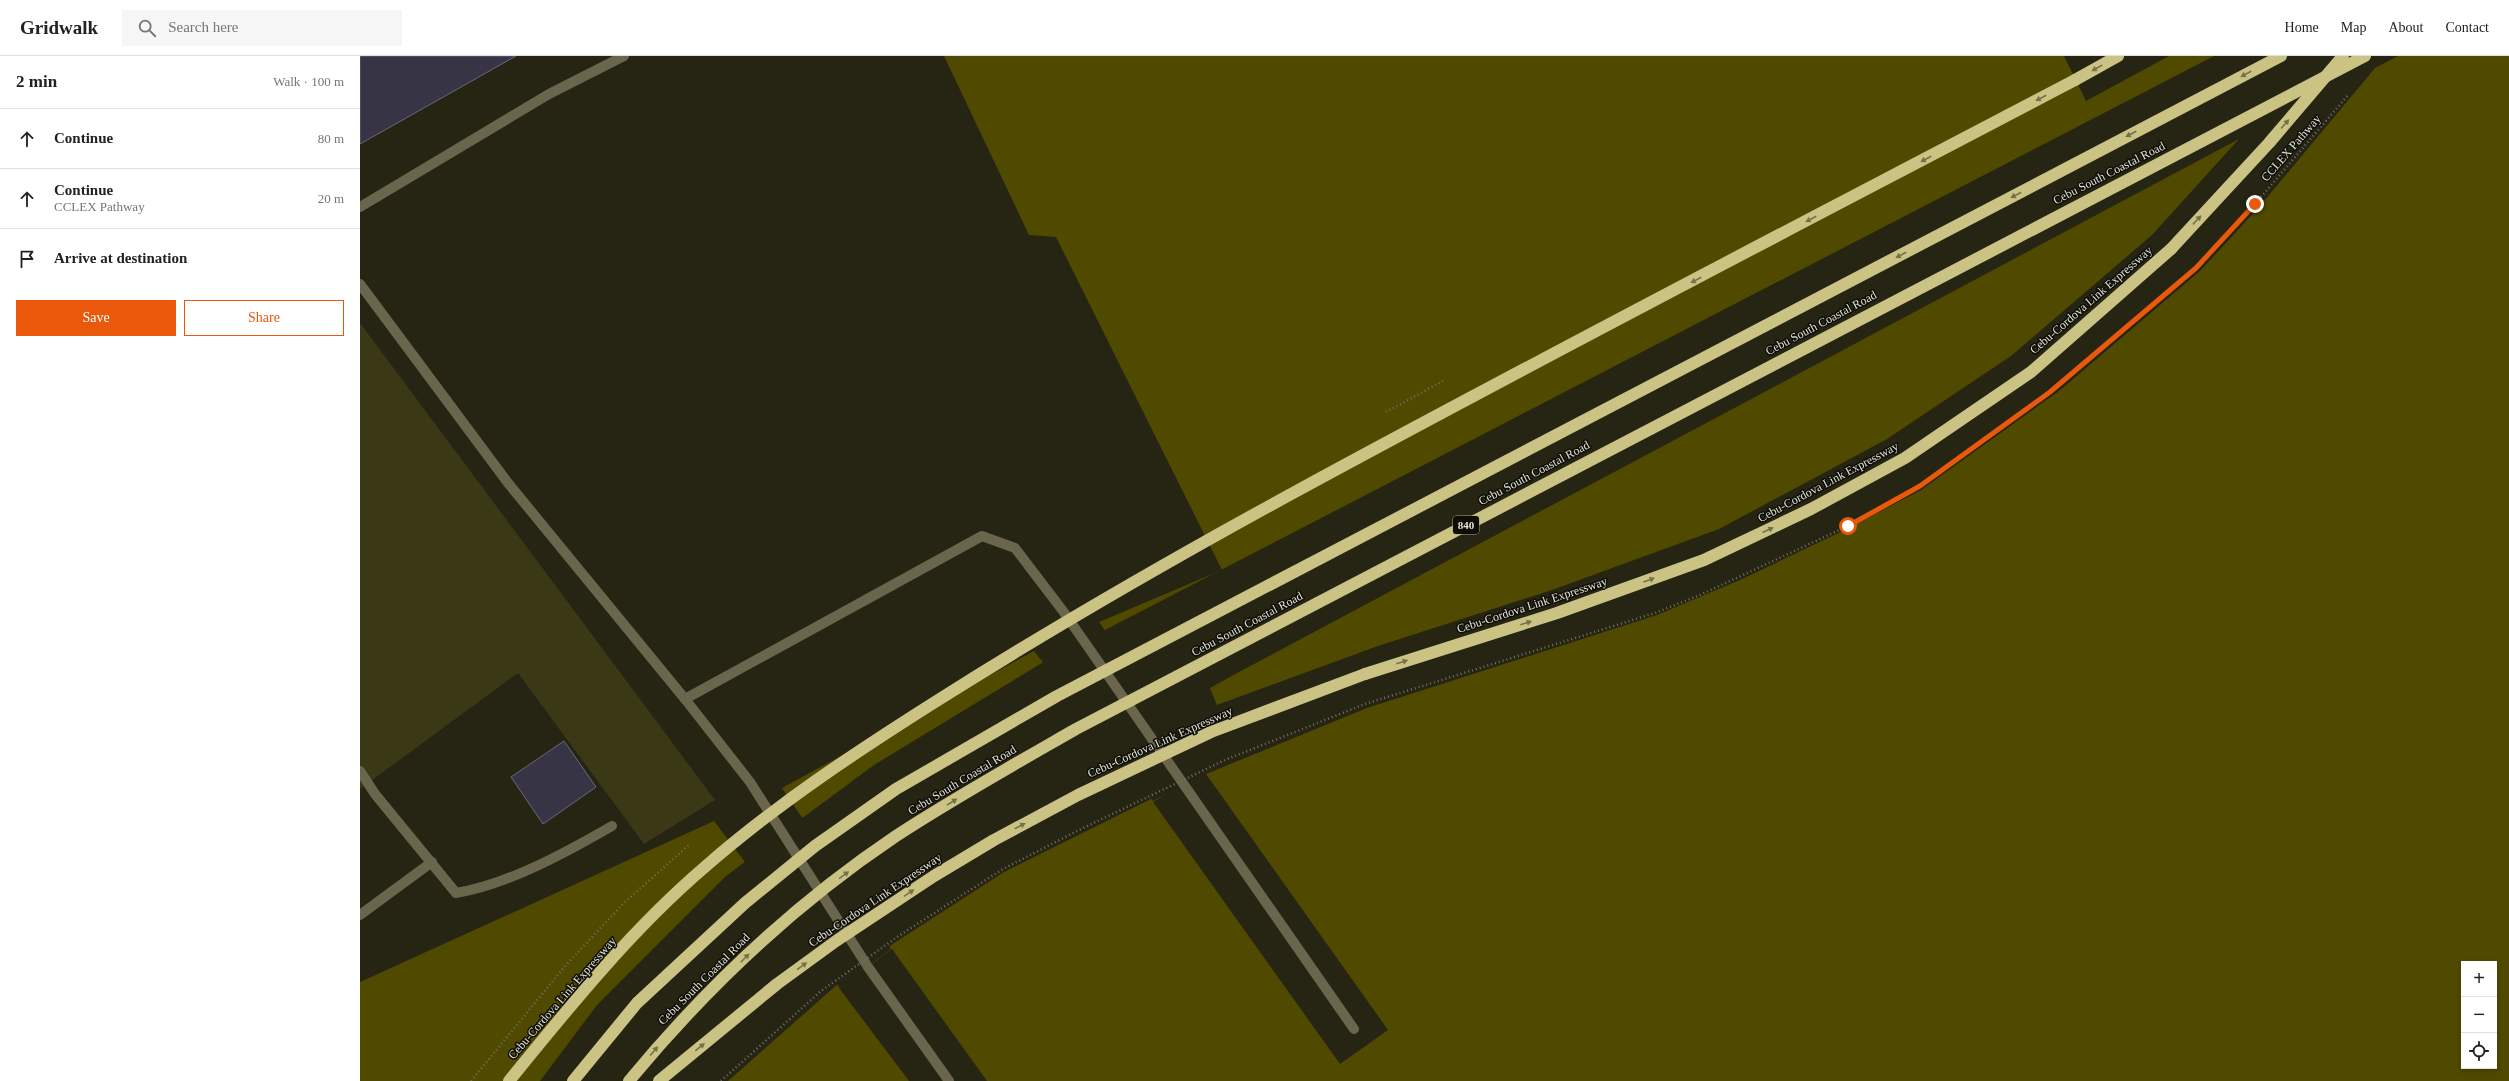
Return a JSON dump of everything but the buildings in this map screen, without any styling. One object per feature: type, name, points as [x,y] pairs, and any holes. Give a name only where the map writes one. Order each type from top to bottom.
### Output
[{"type":"highway","name":"Cebu-Cordova Link Expressway","points":[[509,1081],[587,987],[645,924],[705,866],[854,754],[1012,653],[1184,552],[1383,444],[2118,56]]},
{"type":"highway","name":"Cebu South Coastal Road","points":[[573,1081],[637,1003],[745,903],[814,846],[896,789],[1057,696],[2281,56]]},
{"type":"highway","name":"Cebu-Cordova Link Expressway","points":[[659,1081],[777,984],[836,941],[994,840],[1078,795],[1211,732],[1365,674],[1557,613],[1704,560],[1811,509],[1905,458],[2031,372],[2171,249],[2268,143],[2343,56]]},
{"type":"highway","name":"Cebu South Coastal Road","points":[[629,1081],[664,1038],[766,937],[817,895],[895,837],[970,790],[1076,730],[2365,56]]},
{"type":"street","points":[[360,207],[550,94],[624,56]]},
{"type":"street","points":[[360,284],[508,483],[685,699],[750,782],[868,967],[949,1081]]},
{"type":"street","points":[[685,699],[982,536],[1015,548],[1063,611],[1354,1030]]},
{"type":"street","points":[[360,771],[375,794],[456,892],[480,889],[570,850],[612,826]]},
{"type":"street","points":[[360,915],[432,862]]},
{"type":"path","name":"CCLEX Pathway","points":[[720,1081],[821,991],[900,935],[1002,869],[1081,829],[1224,760],[1358,707],[1655,613],[1700,595],[1861,519],[1920,486],[2050,392],[2196,268],[2255,204],[2352,91]]},
{"type":"shaded area","points":[[944,56],[2509,56],[2509,1081],[360,1081],[360,982],[714,821],[840,988],[891,949],[782,788],[1034,651],[1153,801],[1205,773],[1099,622],[1222,570],[1056,237],[1029,235]]},
{"type":"shaded area","points":[[360,323],[715,800],[644,844],[518,673],[360,789]]},
{"type":"pier","points":[[2064,56],[2169,56],[2086,101]]},
{"type":"pier","points":[[2214,56],[2398,56],[2375,68],[2259,207],[2200,271],[2059,391],[1921,490],[1849,528],[1740,580],[1657,615],[1367,708],[1206,774],[1388,1030],[1340,1064],[1153,802],[1202,772],[1103,631]],"holes":[[[2239,139],[2152,235],[2011,356],[1887,439],[1719,529],[1552,590],[1378,646],[1217,705],[1210,688]]]},
{"type":"pier","points":[[1045,661],[1153,798],[1004,872],[888,947],[801,819],[874,765]]},
{"type":"pier","points":[[746,861],[839,983],[728,1081],[540,1081],[597,1005],[726,876]]},
{"type":"pier","points":[[892,949],[987,1081],[909,1081],[839,988]]},
{"type":"route","points":[[1848,526],[1920,486],[2050,392],[2196,268],[2255,204]]}]
